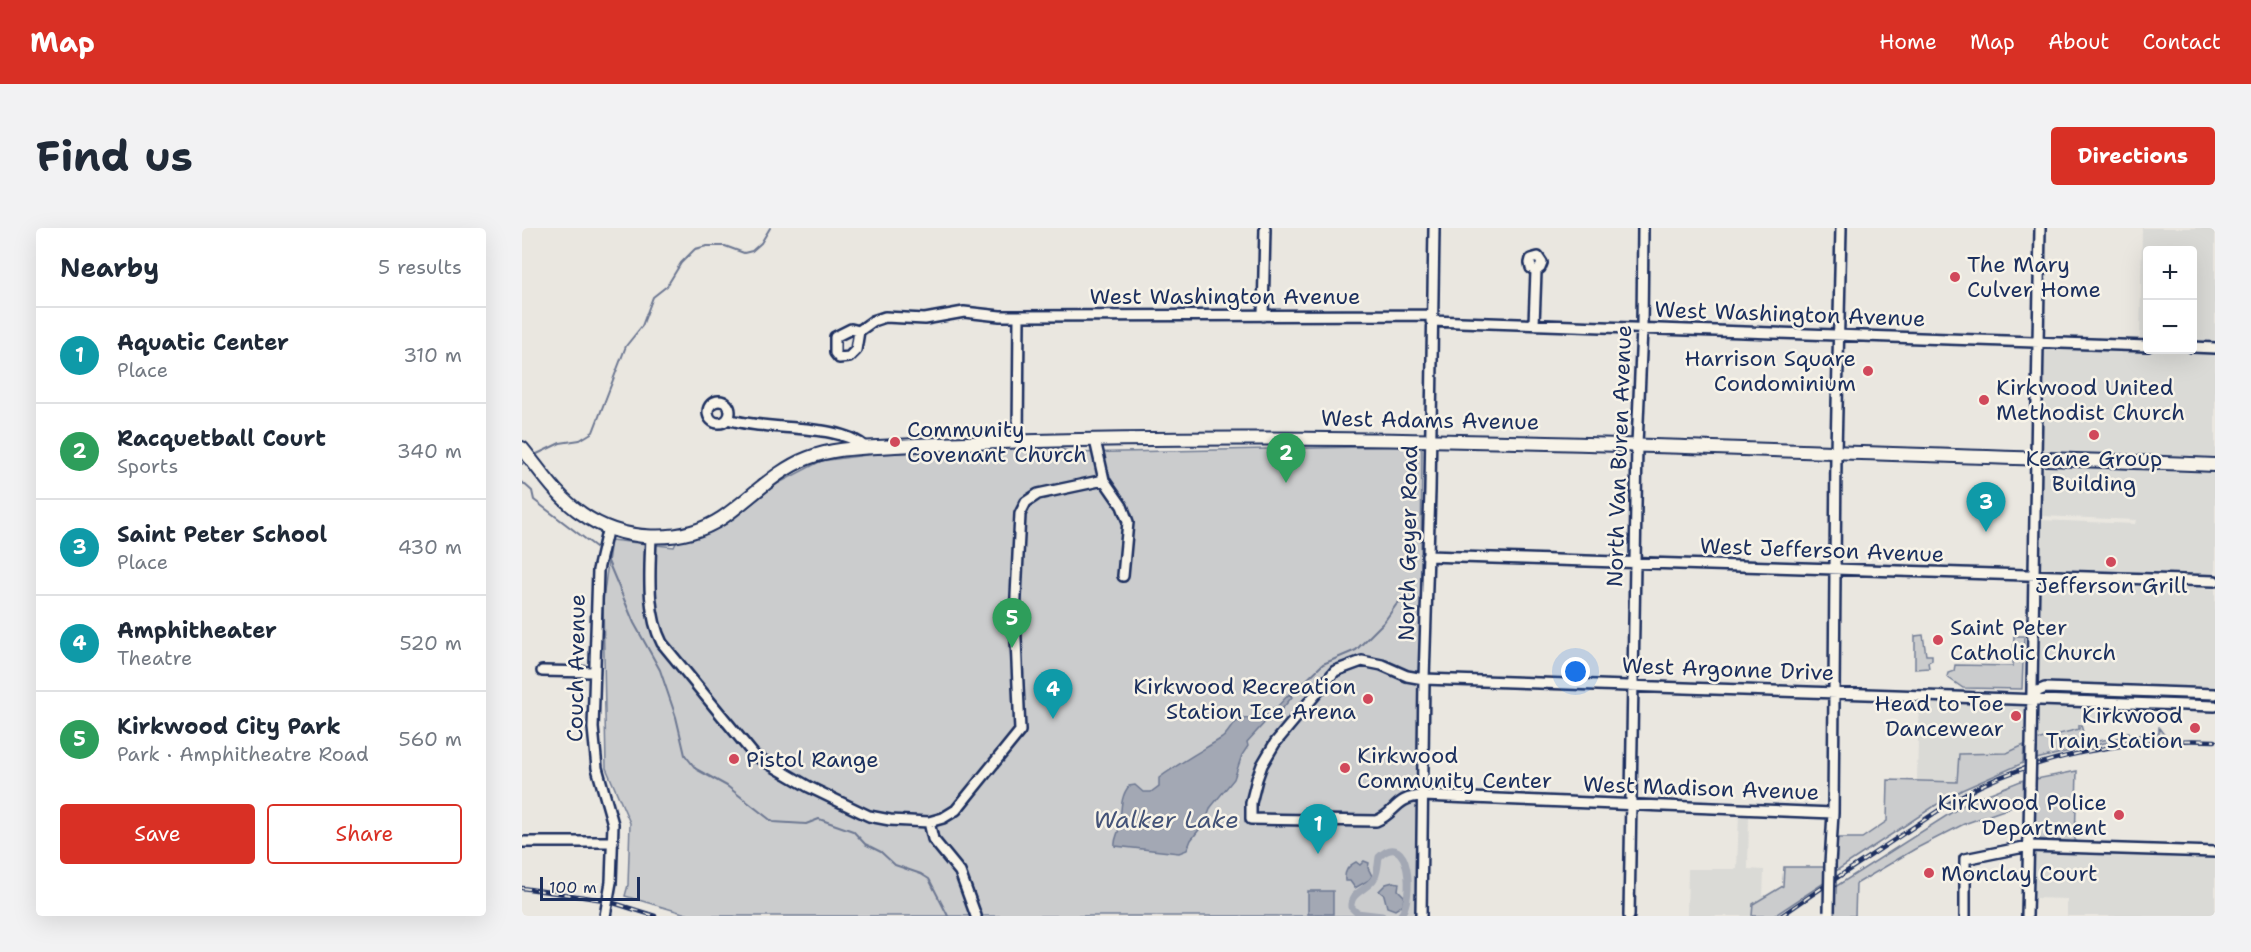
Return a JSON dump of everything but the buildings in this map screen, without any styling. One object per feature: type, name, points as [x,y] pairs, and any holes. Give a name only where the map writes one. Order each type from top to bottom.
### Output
[{"type":"main road","name":"West Adams Avenue","points":[[522,448],[580,513],[608,527],[651,536],[690,533],[718,520],[784,470],[805,459],[844,449],[865,447],[1018,441],[1430,439],[2215,465]]},
{"type":"street","points":[[1263,316],[1265,228]]},
{"type":"street","name":"North Geyer Road","points":[[1421,916],[1434,228]]},
{"type":"street","name":"North Van Buren Avenue","points":[[1629,916],[1643,228]]},
{"type":"street","points":[[1829,914],[1833,813],[1836,452],[1841,228]]},
{"type":"street","points":[[2027,916],[2040,228]]},
{"type":"street","points":[[1534,324],[1536,271]]},
{"type":"street","name":"West Washington Avenue","points":[[859,331],[873,321],[885,317],[925,319],[964,312],[1000,316],[1431,318],[1534,324],[2143,346]]},
{"type":"street","points":[[1018,441],[1019,315]]},
{"type":"street","points":[[2197,347],[2215,348]]},
{"type":"street","points":[[728,418],[745,425],[836,434],[856,439],[865,447]]},
{"type":"street","points":[[1095,440],[1104,480],[1126,514],[1128,522],[1123,576]]},
{"type":"street","points":[[651,536],[651,600],[655,631],[662,643],[753,755],[808,787],[869,816],[910,823],[928,822],[943,818],[956,810],[1020,731],[1014,617],[1020,514],[1026,502],[1038,494],[1104,480]]},
{"type":"street","name":"Couch Avenue","points":[[605,916],[610,882],[613,824],[594,751],[593,672],[598,570],[608,527]]},
{"type":"street","name":"West Jefferson Avenue","points":[[1427,556],[2215,581]]},
{"type":"street","name":"West Argonne Drive","points":[[1423,796],[1404,798],[1382,819],[1376,821],[1251,819],[1251,803],[1257,778],[1275,743],[1335,671],[1362,661],[1382,665],[1407,676],[1424,679],[2215,706]]},
{"type":"street","points":[[542,671],[593,672]]},
{"type":"street","name":"West Argonne Drive","points":[[2032,699],[2038,691],[2045,688],[2215,694]]},
{"type":"street","points":[[2143,691],[2143,703]]},
{"type":"street","points":[[2185,693],[2185,705]]},
{"type":"street","name":"West Madison Avenue","points":[[1423,796],[1833,813]]},
{"type":"street","points":[[928,822],[933,839],[960,872],[976,916]]},
{"type":"street","points":[[522,842],[613,842]]},
{"type":"street","points":[[1965,916],[1965,859],[2029,846],[2215,852]]},
{"type":"shaded area","points":[[2142,228],[2215,228],[2215,342],[2197,341],[2197,246],[2143,246],[2143,340],[2140,340]]},
{"type":"shaded area","points":[[2048,347],[2143,350],[2143,354],[2215,353],[2215,457],[2042,453],[2040,448],[2042,350]]},
{"type":"shaded area","points":[[1054,446],[1072,453],[1414,446],[1422,449],[1418,916],[693,916],[625,896],[628,885],[630,823],[606,768],[603,600],[611,540],[674,547],[676,543],[711,531],[735,518],[773,486],[821,461],[874,454]]},
{"type":"shaded area","points":[[2045,466],[2215,472],[2215,576],[2041,568],[2040,520],[2135,524],[2136,520],[2041,516],[2042,472]]},
{"type":"shaded area","points":[[2044,583],[2215,589],[2215,687],[2038,681],[2039,587]]},
{"type":"shaded area","points":[[1923,635],[1926,655],[1932,655],[1932,660],[1928,662],[1929,668],[1915,669],[1915,636]]},
{"type":"shaded area","points":[[2014,636],[2024,636],[2022,689],[1963,688],[1947,677],[1948,673],[1954,671],[1955,665],[2013,666]]},
{"type":"shaded area","points":[[1919,700],[2026,704],[2026,743],[2007,753],[1959,754],[1957,782],[1917,781]]},
{"type":"shaded area","points":[[2037,704],[2100,708],[2100,720],[2079,723],[2079,729],[2034,740]]},
{"type":"shaded area","points":[[2081,725],[2086,743],[2127,736],[2127,732],[2130,736],[2159,733],[2159,728],[2165,736],[2104,743],[2036,759],[2036,740],[2079,729]]},
{"type":"shaded area","points":[[2024,745],[2023,763],[1962,790],[1936,805],[1836,871],[1837,838],[1862,838],[1887,821],[1888,780],[1957,782],[1959,754],[2007,753]]},
{"type":"shaded area","points":[[2077,771],[2075,842],[2035,839],[2033,787],[2036,786],[2036,779]]},
{"type":"shaded area","points":[[2023,780],[2024,803],[1964,824],[1915,849],[1856,884],[1855,916],[1834,916],[1835,887],[1968,802]]},
{"type":"shaded area","points":[[1739,813],[1749,813],[1748,869],[1764,870],[1763,898],[1753,904],[1752,916],[1687,916],[1688,869],[1737,869]]},
{"type":"shaded area","points":[[2042,850],[2215,857],[2215,916],[2067,916],[2067,899],[2034,898],[2034,855],[2035,852]]},
{"type":"shaded area","points":[[1784,867],[1824,867],[1824,883],[1774,916],[1752,916],[1753,904],[1783,886]]},
{"type":"water","name":"Walker Lake","points":[[1289,694],[1292,697],[1277,715],[1269,718],[1247,742],[1248,746],[1242,755],[1234,779],[1211,807],[1205,822],[1191,840],[1187,850],[1179,853],[1115,846],[1122,801],[1129,786],[1135,785],[1143,792],[1151,792],[1159,786],[1159,778],[1222,738],[1236,722],[1255,717],[1277,707]]},
{"type":"water","points":[[1364,861],[1369,863],[1368,868],[1372,876],[1355,888],[1350,881],[1345,881],[1346,872],[1356,862],[1360,865]]},
{"type":"water","points":[[1399,883],[1398,890],[1404,896],[1403,905],[1395,910],[1387,907],[1384,895],[1379,891],[1386,884]]},
{"type":"water","points":[[1308,891],[1333,891],[1333,914],[1308,914]]},
{"type":"waterway","points":[[537,454],[560,443],[580,440],[593,432],[626,346],[642,326],[653,297],[667,286],[681,263],[695,249],[725,246],[744,253],[752,251],[761,243],[770,228]]},
{"type":"waterway","points":[[522,482],[532,491],[534,500],[596,547]]},
{"type":"waterway","points":[[607,559],[634,623],[660,670],[676,717],[685,755],[696,769],[727,786],[773,822],[806,824],[819,819],[853,831],[865,844],[881,852],[895,865],[929,879],[948,916]]},
{"type":"waterway","points":[[1291,695],[1323,664],[1356,650],[1384,622],[1396,605],[1414,589]]},
{"type":"waterway","points":[[1382,916],[1357,913],[1351,907],[1351,902],[1353,897],[1369,885],[1375,877],[1379,857],[1389,850],[1397,851],[1403,858],[1407,869],[1407,896],[1405,908],[1400,916]]},
{"type":"railway","points":[[1781,916],[1949,804],[1991,781],[2053,760],[2119,746],[2152,742],[2215,741]]},
{"type":"railway","points":[[522,888],[604,900],[655,916]]},
{"type":"place","name":"The Mary Culver Home","points":[[1955,277]]},
{"type":"place","name":"Harrison Square Condominium","points":[[1868,371]]},
{"type":"place","name":"Kirkwood United Methodist Church","points":[[1984,400]]},
{"type":"place","name":"Keane Group Building","points":[[2094,435]]},
{"type":"place","name":"Community Covenant Church","points":[[895,442]]},
{"type":"place","name":"Racquetball Court","points":[[1286,483]]},
{"type":"place","name":"Saint Peter School","points":[[1986,532]]},
{"type":"place","name":"Jefferson Grill","points":[[2111,562]]},
{"type":"place","name":"Saint Peter Catholic Church","points":[[1938,640]]},
{"type":"place","name":"Kirkwood City Park","points":[[1012,648]]},
{"type":"place","name":"Kirkwood Recreation Station Ice Arena","points":[[1368,699]]},
{"type":"place","name":"Head to Toe Dancewear","points":[[2016,716]]},
{"type":"place","name":"Amphitheater","points":[[1053,719]]},
{"type":"place","name":"Kirkwood Train Station","points":[[2195,728]]},
{"type":"place","name":"Pistol Range","points":[[734,759]]},
{"type":"place","name":"Kirkwood Community Center","points":[[1345,768]]},
{"type":"place","name":"Kirkwood Police Department","points":[[2119,815]]},
{"type":"place","name":"Aquatic Center","points":[[1318,854]]},
{"type":"place","name":"Monclay Court","points":[[1929,873]]}]
